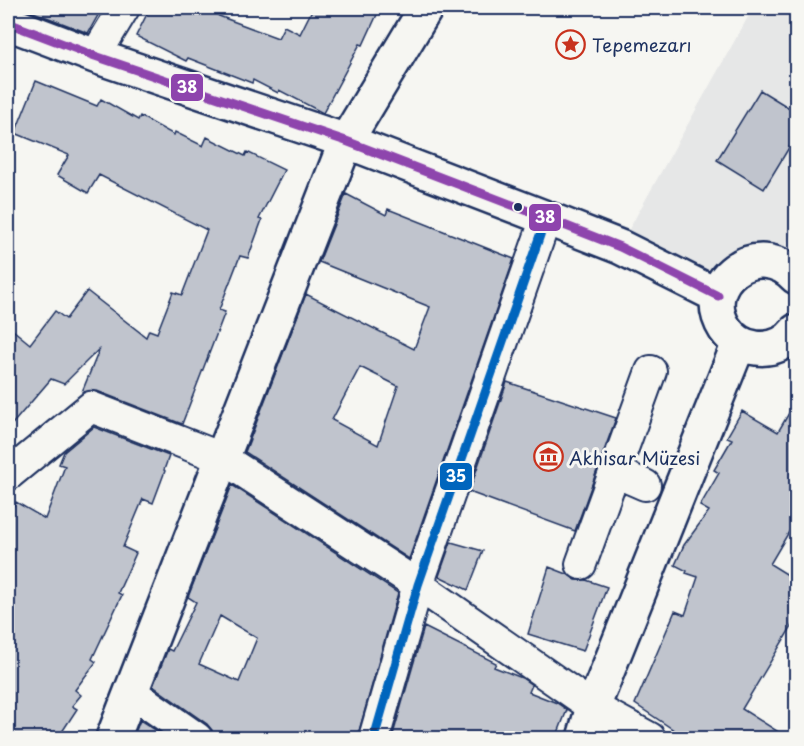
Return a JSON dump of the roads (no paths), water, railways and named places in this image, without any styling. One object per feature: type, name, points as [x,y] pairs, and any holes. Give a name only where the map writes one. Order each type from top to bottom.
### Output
[{"type":"street","points":[[95,56],[124,8]]},
{"type":"street","points":[[113,738],[346,141],[426,8]]},
{"type":"street","points":[[8,23],[95,56],[346,141],[620,247],[718,296]]},
{"type":"street","points":[[374,738],[418,585],[546,218]]},
{"type":"street","points":[[794,268],[764,260],[750,262],[739,267],[729,274],[722,284],[718,296],[718,310],[721,323],[728,334],[739,343],[752,348],[765,349],[779,346],[790,339],[796,331]]},
{"type":"street","points":[[584,738],[593,707],[739,343]]},
{"type":"street","points":[[581,564],[651,371]]},
{"type":"street","points":[[8,476],[91,407],[222,458],[418,585],[593,707],[650,738]]},
{"type":"street","points":[[615,472],[645,485]]},
{"type":"street","points":[[131,692],[197,738]]},
{"type":"place","name":"Tepemezarı","points":[[571,44]]},
{"type":"place","name":"Akhisar Müzesi","points":[[548,457]]}]
